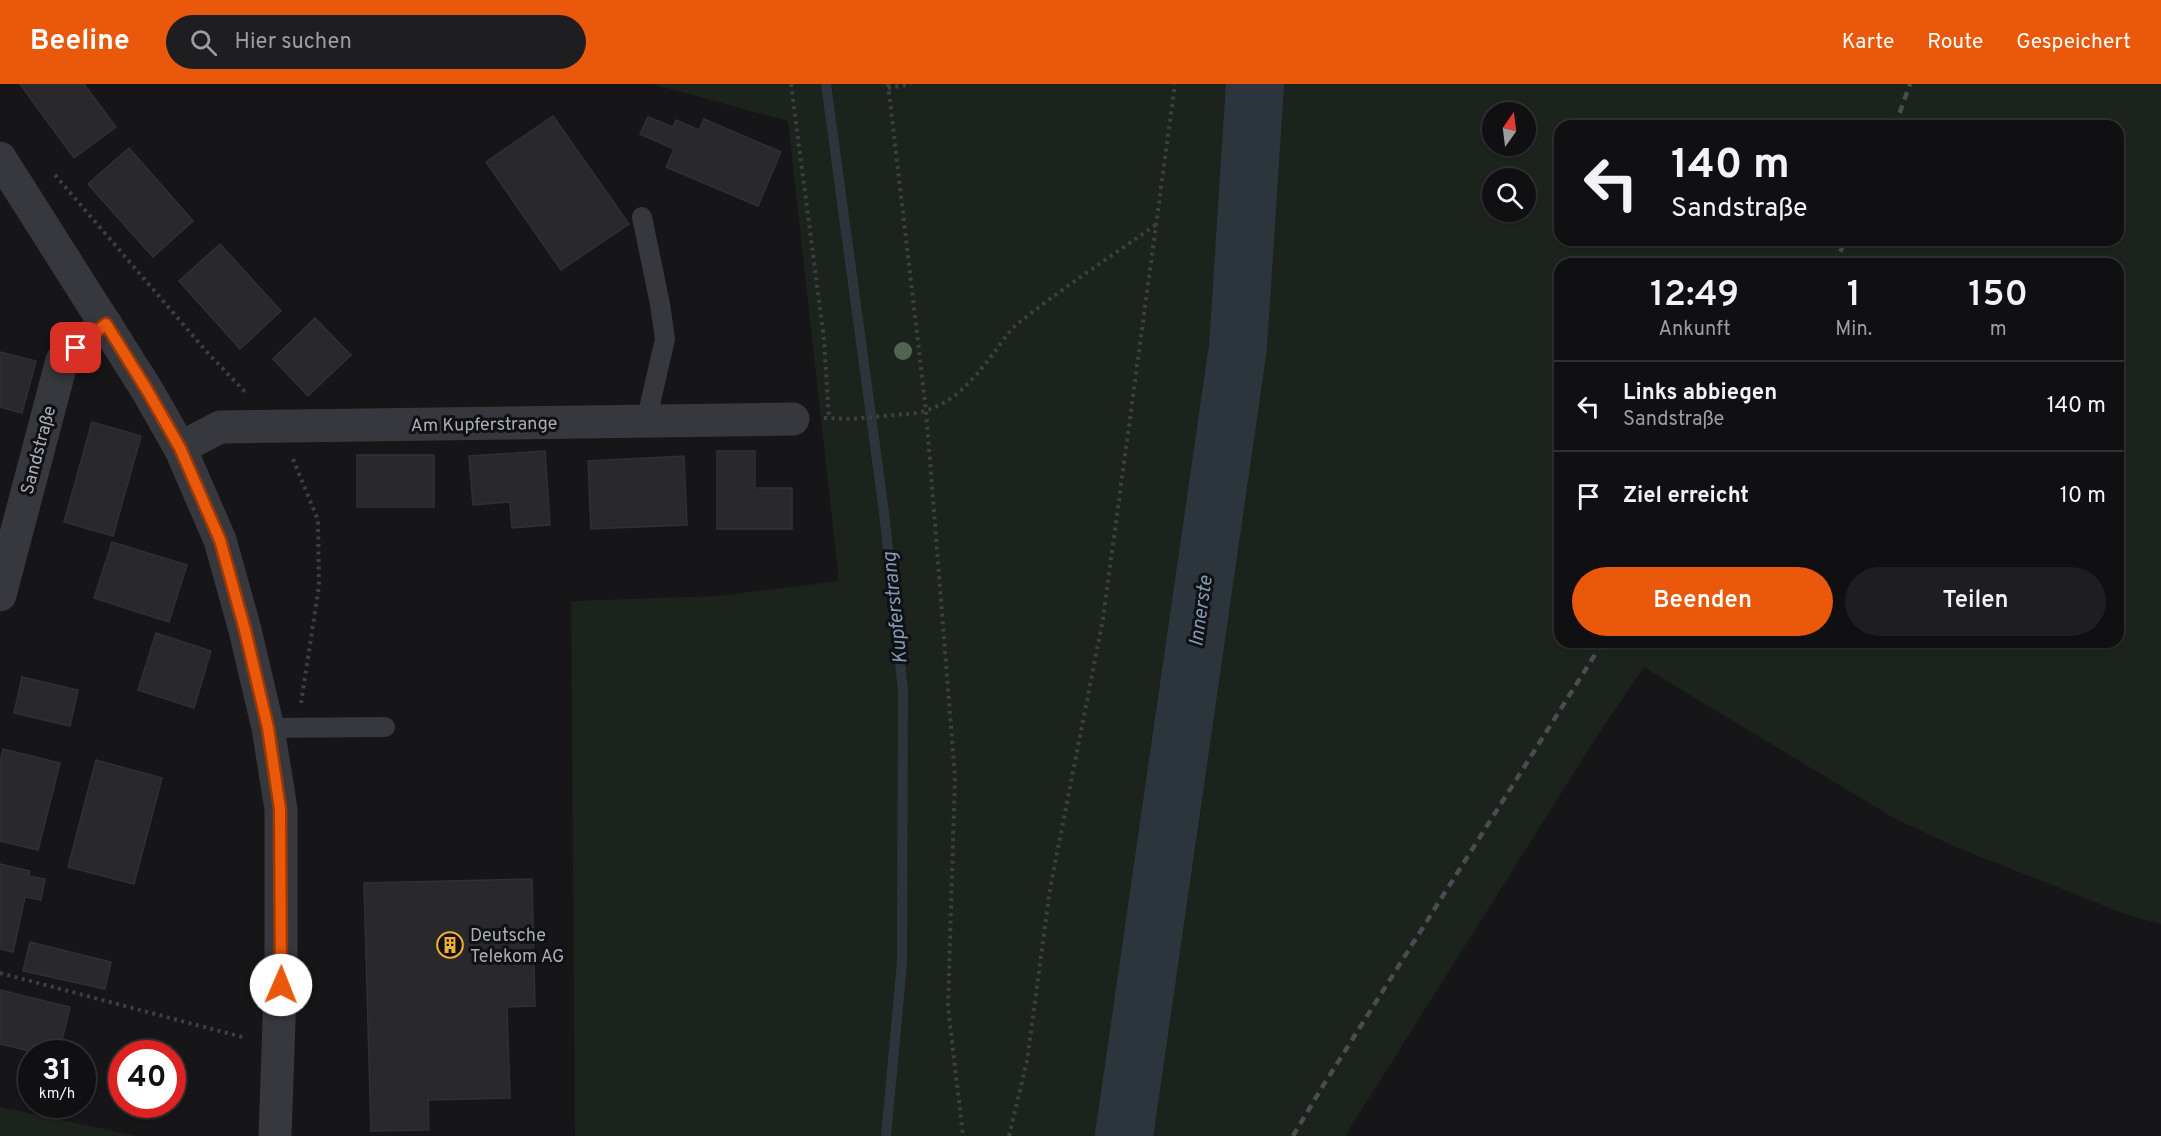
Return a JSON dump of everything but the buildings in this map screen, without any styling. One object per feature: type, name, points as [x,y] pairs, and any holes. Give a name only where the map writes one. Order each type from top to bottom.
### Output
[{"type":"street","points":[[0,158],[147,390],[180,448],[220,540],[245,630],[268,728],[280,809],[281,932],[275,1136]]},
{"type":"street","name":"Sandstraße","points":[[0,595],[62,360],[106,324]]},
{"type":"street","name":"Am Kupferstrange","points":[[180,448],[220,427],[793,419]]},
{"type":"lane","points":[[642,218],[660,303],[665,339],[646,422]]},
{"type":"lane","points":[[268,728],[385,727]]},
{"type":"path","points":[[791,84],[824,339],[829,418],[852,419],[916,413],[926,411],[956,396],[981,369],[1013,327],[1157,224]]},
{"type":"path","points":[[911,84],[888,86],[926,411],[955,777],[948,1007],[963,1136]]},
{"type":"path","points":[[1009,1136],[1027,1061],[1050,889],[1103,619],[1175,84]]},
{"type":"path","points":[[0,973],[279,1047]]},
{"type":"shaded area","points":[[652,84],[2161,84],[2161,924],[2125,914],[1951,845],[1892,817],[1644,667],[1601,730],[1345,1136],[575,1136],[571,601],[718,596],[839,581],[788,121]]},
{"type":"shaded area","points":[[0,1107],[18,1111],[18,1118],[52,1118],[137,1136],[0,1136]]},
{"type":"waterway","name":"Kupferstrang","points":[[826,84],[884,512],[903,691],[902,963],[886,1136]]},
{"type":"waterway","name":"Innerste","points":[[1124,1136],[1238,347],[1255,84]]},
{"type":"railway","points":[[1897,120],[1910,84]]},
{"type":"railway","points":[[1837,258],[1843,246]]},
{"type":"railway","points":[[1293,1136],[1599,648]]},
{"type":"place","name":"Deutsche Telekom AG","points":[[450,945]]},
{"type":"route","points":[[76,348],[106,324],[180,448],[220,540],[245,630],[268,728],[280,809],[281,985]]}]
